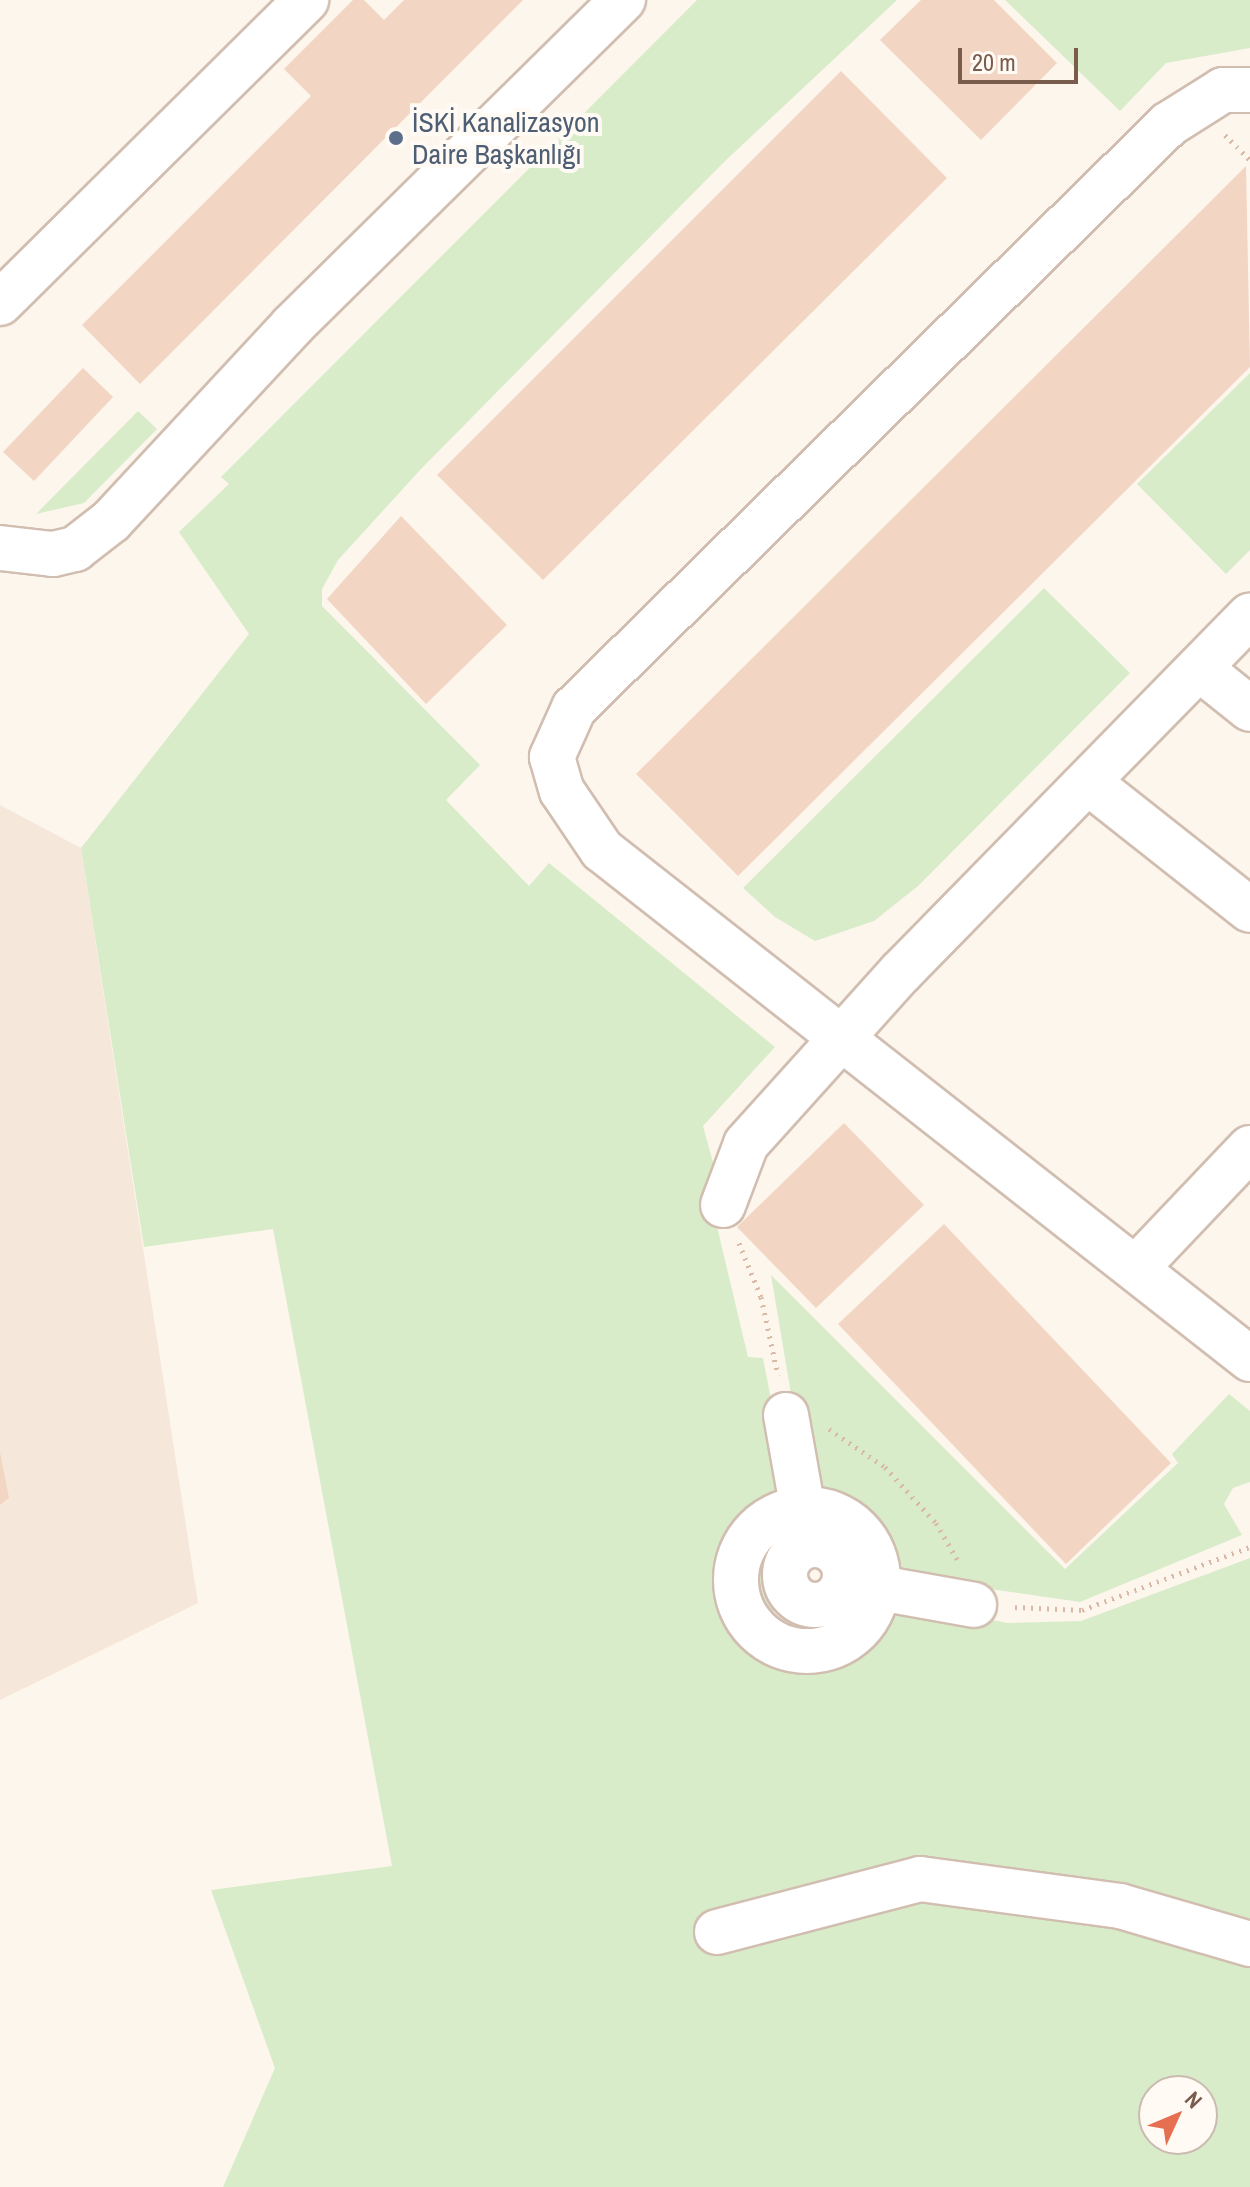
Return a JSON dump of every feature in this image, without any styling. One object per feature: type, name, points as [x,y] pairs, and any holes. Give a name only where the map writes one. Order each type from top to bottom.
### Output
[{"type":"lane","points":[[0,303],[306,0]]},
{"type":"lane","points":[[0,548],[53,554],[75,549],[111,521],[292,326],[623,0]]},
{"type":"lane","points":[[1250,90],[1223,90],[1169,124],[574,708],[558,732],[552,757],[562,791],[602,850],[840,1041],[1137,1267],[1250,1359]]},
{"type":"lane","points":[[723,1205],[746,1144],[840,1041],[1250,616]]},
{"type":"lane","points":[[1199,668],[1250,709]]},
{"type":"lane","points":[[1088,782],[1250,910]]},
{"type":"lane","points":[[1137,1267],[1250,1148]]},
{"type":"lane","points":[[786,1415],[806,1527],[784,1572],[800,1600]]},
{"type":"lane","points":[[773,1517],[806,1527],[837,1554],[860,1585],[871,1613],[836,1646],[788,1649],[762,1634],[738,1600],[741,1552],[773,1517]]},
{"type":"lane","points":[[762,1634],[800,1600],[823,1603],[860,1585],[974,1605]]},
{"type":"lane","points":[[717,1932],[920,1879],[1120,1906],[1250,1944]]},
{"type":"path","points":[[723,1205],[761,1297],[786,1415],[837,1431],[885,1467],[936,1523],[974,1605],[1082,1610],[1250,1547]]},
{"type":"shaded area","points":[[0,805],[81,848],[198,1603],[0,1700]]},
{"type":"green space","points":[[697,0],[897,0],[723,163],[421,469],[338,560],[322,589],[322,606],[480,765],[446,800],[529,886],[549,863],[775,1047],[703,1126],[720,1188],[709,1193],[748,1357],[763,1358],[788,1487],[754,1503],[737,1523],[724,1562],[721,1603],[745,1646],[774,1663],[832,1666],[857,1653],[891,1601],[1008,1623],[1081,1621],[1250,1558],[1250,2187],[223,2187],[275,2068],[211,1890],[392,1866],[273,1229],[144,1247],[81,848],[249,634],[179,532],[229,484],[221,477]]},
{"type":"green space","points":[[1005,0],[1250,0],[1250,48],[1166,63],[1120,111]]},
{"type":"green space","points":[[1250,373],[1250,550],[1226,574],[1137,484]]},
{"type":"green space","points":[[138,411],[157,429],[84,503],[36,514]]},
{"type":"green space","points":[[1044,588],[1130,673],[918,886],[874,921],[815,941],[775,917],[743,888]]},
{"type":"green space","points":[[771,1275],[1065,1569],[1178,1463],[1172,1454],[1229,1394],[1250,1411],[1250,1482],[1233,1488],[1224,1504],[1242,1535],[1080,1602],[886,1574],[863,1519],[808,1495]]},
{"type":"green space","points":[[793,1515],[802,1539],[776,1572],[786,1599],[760,1623],[746,1586],[754,1545],[768,1527]]},
{"type":"green space","points":[[846,1593],[869,1608],[846,1634],[815,1646],[778,1635],[803,1611],[819,1614]]},
{"type":"building","points":[[353,0],[364,0],[384,20],[404,0],[523,0],[140,384],[82,325],[311,96],[284,69]]},
{"type":"building","points":[[921,0],[994,0],[1057,63],[981,140],[880,40]]},
{"type":"building","points":[[841,71],[947,178],[543,580],[437,475]]},
{"type":"building","points":[[1246,166],[1250,367],[738,876],[636,774]]},
{"type":"building","points":[[83,368],[113,397],[34,481],[3,452]]},
{"type":"building","points":[[401,516],[507,625],[426,704],[327,599]]},
{"type":"building","points":[[844,1123],[924,1205],[816,1308],[737,1227]]},
{"type":"building","points":[[944,1224],[1171,1463],[1066,1564],[838,1324]]},
{"type":"building","points":[[0,1452],[9,1498],[0,1505]]},
{"type":"place","name":"İSKİ Kanalizasyon Daire Başkanlığı","points":[[396,138]]}]
